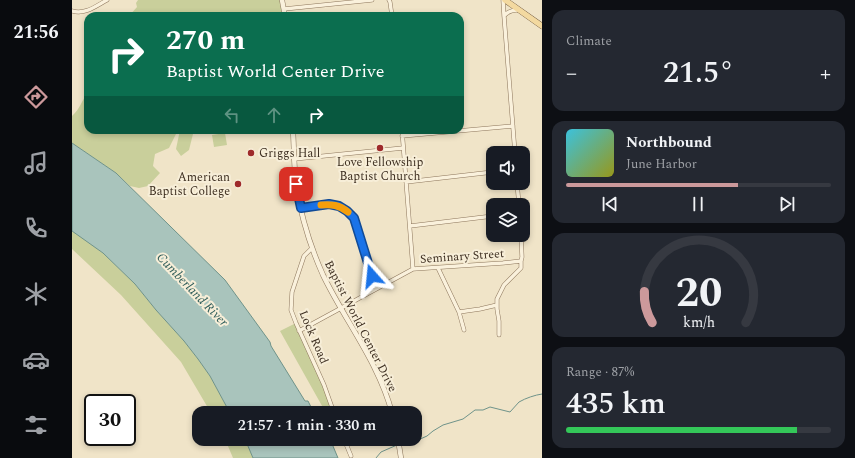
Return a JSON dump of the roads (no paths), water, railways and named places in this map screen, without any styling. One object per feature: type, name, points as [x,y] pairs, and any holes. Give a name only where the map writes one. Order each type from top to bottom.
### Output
[{"type":"main road","points":[[504,0],[542,26]]},
{"type":"street","points":[[72,11],[85,12],[107,0]]},
{"type":"street","points":[[282,0],[284,12]]},
{"type":"street","points":[[284,8],[372,0]]},
{"type":"street","points":[[388,0],[390,2],[391,12]]},
{"type":"street","points":[[504,0],[514,146]]},
{"type":"street","points":[[504,16],[507,12],[518,10]]},
{"type":"street","points":[[464,130],[513,126]]},
{"type":"street","name":"Baptist World Center Drive","points":[[293,134],[296,184],[312,248],[323,275],[380,378],[390,406]]},
{"type":"street","points":[[414,269],[402,136],[424,134]]},
{"type":"street","points":[[294,159],[403,148]]},
{"type":"street","points":[[406,182],[486,173]]},
{"type":"street","points":[[301,208],[329,204],[339,206],[354,218],[376,289]]},
{"type":"street","points":[[410,226],[486,217]]},
{"type":"street","points":[[499,335],[497,299],[504,285],[521,268],[521,242]]},
{"type":"street","name":"Lock Road","points":[[312,248],[304,256],[292,292],[291,310],[324,385],[332,406]]},
{"type":"street","name":"Seminary Street","points":[[299,331],[414,269],[520,261]]},
{"type":"street","points":[[438,268],[459,312],[464,330]]},
{"type":"street","points":[[459,312],[497,305]]},
{"type":"street","points":[[347,446],[351,456]]},
{"type":"street","points":[[399,446],[401,458]]},
{"type":"water","name":"Cumberland River","points":[[72,143],[116,173],[225,280],[270,342],[305,401],[308,401],[310,406],[226,406],[210,376],[198,359],[135,284],[103,253],[72,231]]},
{"type":"water","points":[[248,446],[333,446],[338,458],[253,458]]},
{"type":"waterway","points":[[422,438],[443,425],[463,419],[475,410],[483,410],[490,407],[510,412],[519,402],[542,394]]},
{"type":"waterway","points":[[376,458],[381,452],[395,446]]},
{"type":"place","name":"Love Fellowship Baptist Church","points":[[380,148]]},
{"type":"place","name":"Griggs Hall","points":[[251,153]]},
{"type":"place","name":"American Baptist College","points":[[238,184]]}]
